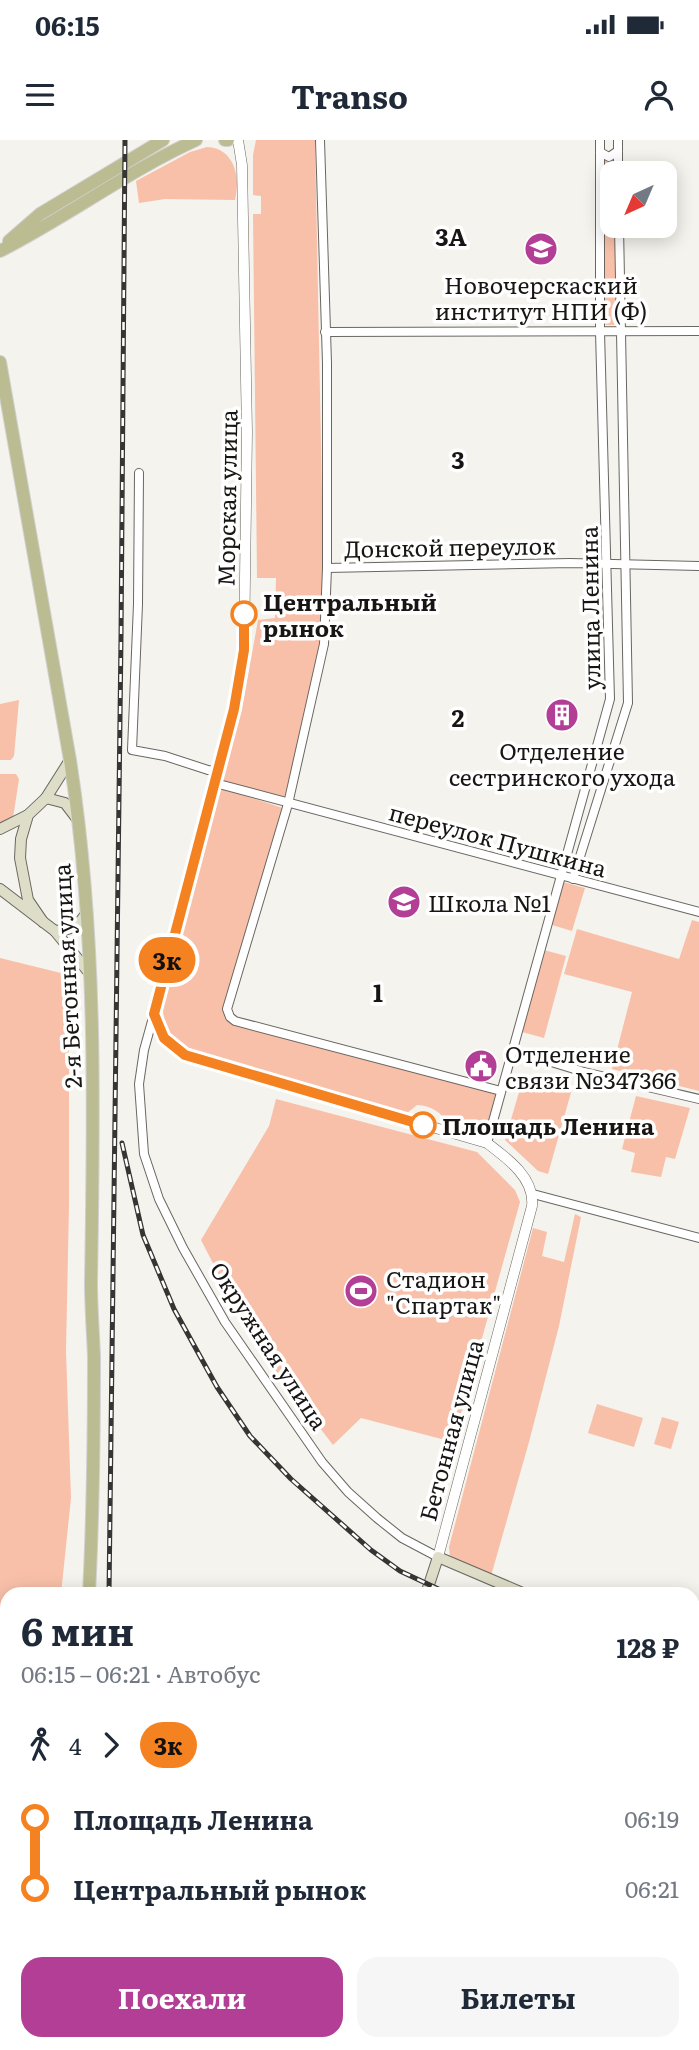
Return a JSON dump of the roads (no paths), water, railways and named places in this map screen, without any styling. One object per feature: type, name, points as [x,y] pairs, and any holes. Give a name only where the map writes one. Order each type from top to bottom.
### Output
[{"type":"main road","points":[[0,250],[40,214],[163,140]]},
{"type":"main road","points":[[0,250],[48,226],[171,151],[196,140]]},
{"type":"main road","points":[[40,214],[40,220],[48,226]]},
{"type":"main road","name":"2-я Бетонная улица","points":[[0,362],[70,760],[87,912],[91,975],[94,1505],[89,1587]]},
{"type":"main road","points":[[0,829],[28,815],[46,798],[70,760]]},
{"type":"main road","points":[[46,798],[65,803],[78,820]]},
{"type":"main road","points":[[28,815],[21,839],[21,870],[28,900],[43,922]]},
{"type":"main road","points":[[0,889],[55,930],[91,975]]},
{"type":"main road","points":[[55,930],[71,930],[81,922],[87,912]]},
{"type":"main road","name":"Бетонная улица","points":[[428,1587],[438,1558]]},
{"type":"main road","name":"Окружная улица","points":[[438,1558],[508,1587]]},
{"type":"street","name":"Морская улица","points":[[154,1014],[234,709],[244,650],[247,432],[243,165],[238,140]]},
{"type":"street","points":[[320,140],[327,568],[324,644],[288,804],[227,1009],[235,1021],[501,1091]]},
{"type":"street","name":"улица Ленина","points":[[487,1143],[611,699],[600,332],[600,140]]},
{"type":"street","points":[[618,140],[618,161]]},
{"type":"street","points":[[600,152],[609,157],[618,151]]},
{"type":"street","name":"улица Ленина","points":[[573,878],[628,703],[619,238]]},
{"type":"street","points":[[325,332],[699,331]]},
{"type":"street","points":[[139,473],[138,604],[132,750],[218,771]]},
{"type":"street","name":"Донской переулок","points":[[327,568],[607,564],[699,566]]},
{"type":"street","name":"переулок Пушкина","points":[[215,783],[699,912]]},
{"type":"street","points":[[154,1014],[164,1038],[185,1055],[487,1143],[513,1165],[533,1194],[699,1238]]},
{"type":"street","name":"Окружная улица","points":[[154,1014],[144,1050],[139,1084],[144,1154],[159,1199],[183,1248],[225,1322],[322,1462],[348,1492],[377,1518],[402,1538],[438,1558]]},
{"type":"street","points":[[512,1050],[584,1072],[699,1099]]},
{"type":"street","name":"Бетонная улица","points":[[438,1558],[533,1194]]},
{"type":"railway","points":[[109,1587],[125,140]]},
{"type":"railway","points":[[122,1143],[143,1235],[174,1309],[217,1387],[250,1436],[291,1479],[371,1550],[400,1571],[434,1587]]},
{"type":"place","name":"Новочерскаский институт НПИ (Ф)","points":[[541,249]]},
{"type":"place","name":"Центральный рынок","points":[[244,614]]},
{"type":"place","name":"Отделение сестринского ухода","points":[[562,715]]},
{"type":"place","name":"Школа №1","points":[[404,902]]},
{"type":"place","name":"Отделение связи №347366","points":[[481,1066]]},
{"type":"place","name":"Площадь Ленина","points":[[423,1125]]},
{"type":"place","name":"Стадион \"Спартак\"","points":[[361,1291]]},
{"type":"district","name":"3А","points":[[451,235]]},
{"type":"district","name":"3","points":[[458,458]]},
{"type":"district","name":"2","points":[[458,716]]},
{"type":"district","name":"1","points":[[378,991]]}]
